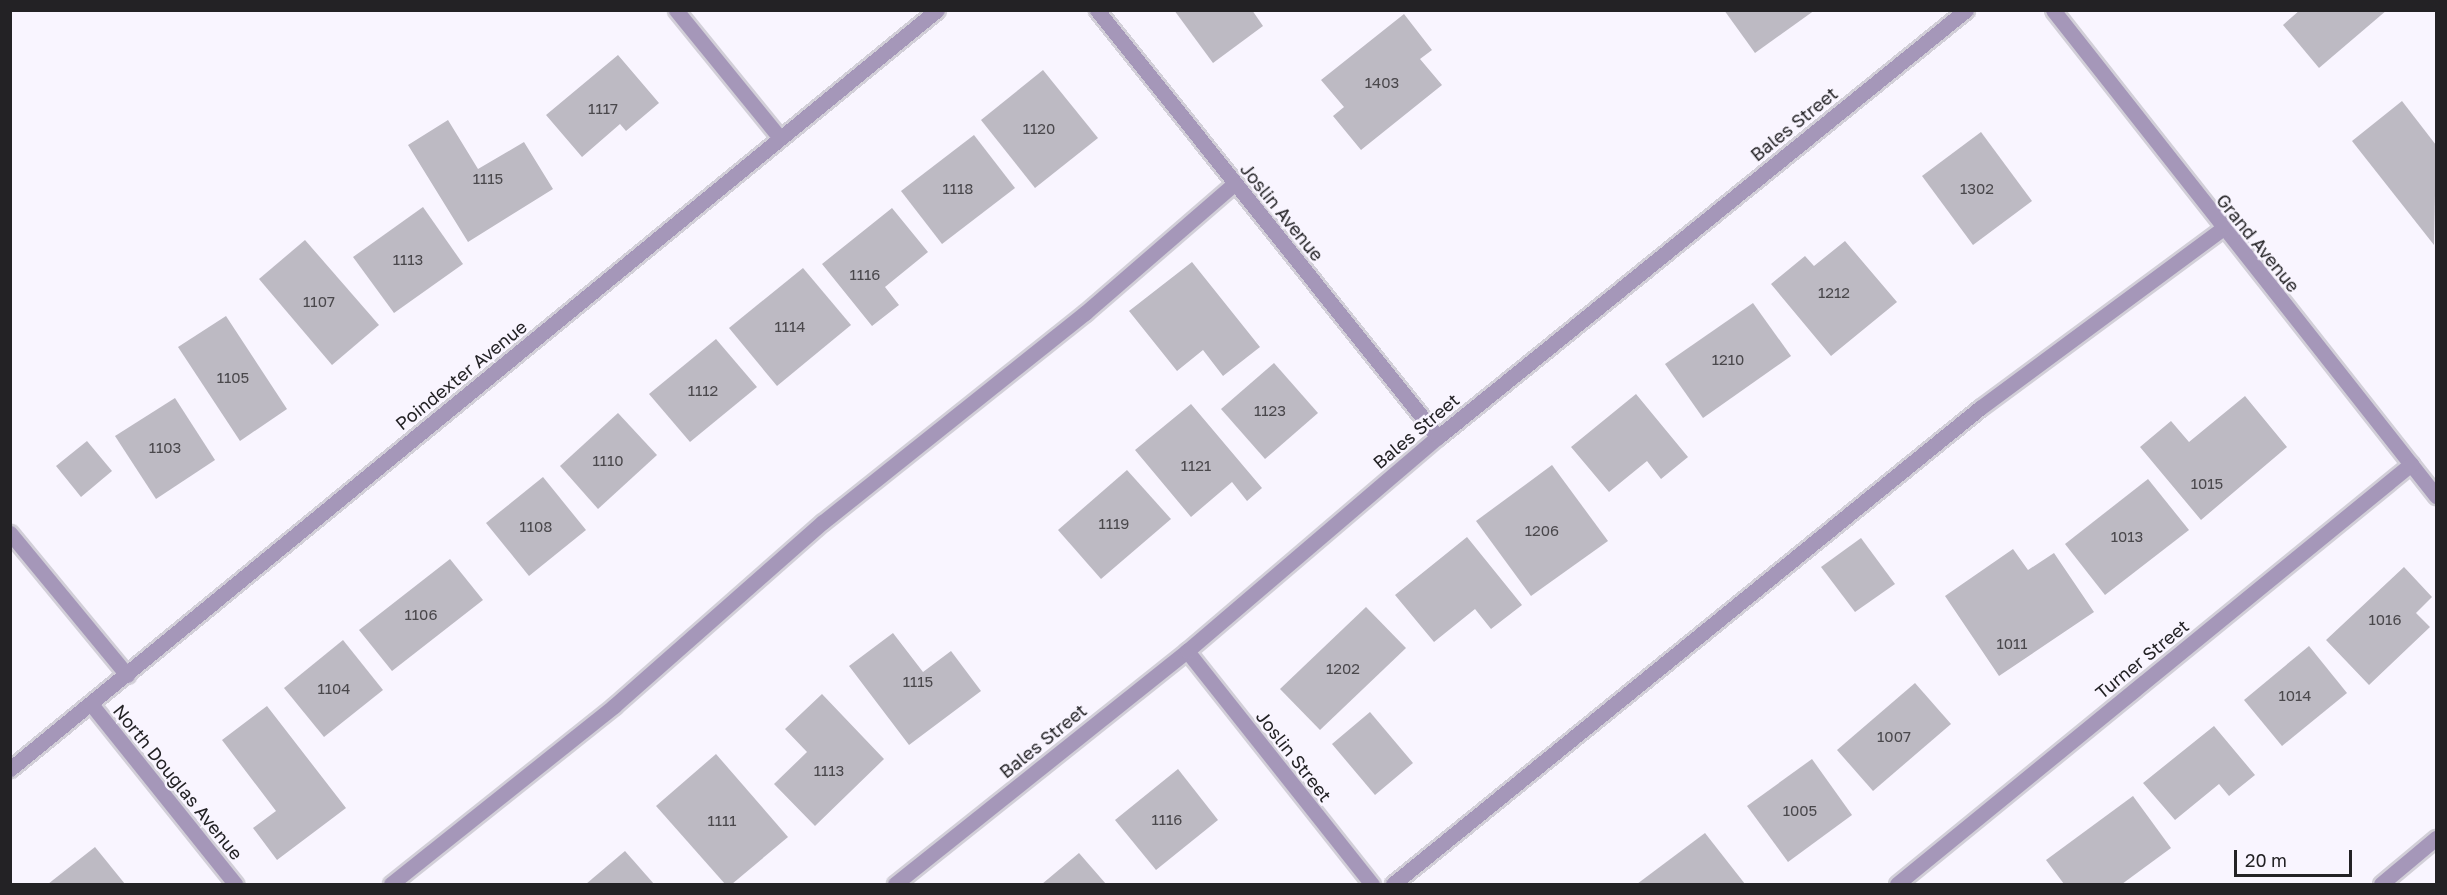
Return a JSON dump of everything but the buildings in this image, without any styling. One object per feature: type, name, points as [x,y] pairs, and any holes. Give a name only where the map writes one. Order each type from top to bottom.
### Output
[{"type":"street","points":[[676,10],[780,138]]},
{"type":"street","name":"Poindexter Avenue","points":[[10,769],[937,10]]},
{"type":"street","name":"Joslin Avenue","points":[[1097,10],[1438,437]]},
{"type":"street","name":"Bales Street","points":[[895,885],[1187,651],[1438,437],[1966,10]]},
{"type":"street","name":"Grand Avenue","points":[[2053,10],[2222,229],[2436,496]]},
{"type":"street","points":[[391,885],[614,706],[823,522],[1085,313],[1234,184]]},
{"type":"street","points":[[1393,885],[1980,408],[2222,229]]},
{"type":"street","name":"Turner Street","points":[[1897,885],[2411,464]]},
{"type":"street","name":"North Douglas Avenue","points":[[10,533],[126,675]]},
{"type":"street","name":"Joslin Street","points":[[1187,651],[1372,885]]},
{"type":"street","name":"North Douglas Avenue","points":[[91,704],[235,885]]},
{"type":"street","points":[[2381,885],[2436,838]]}]
